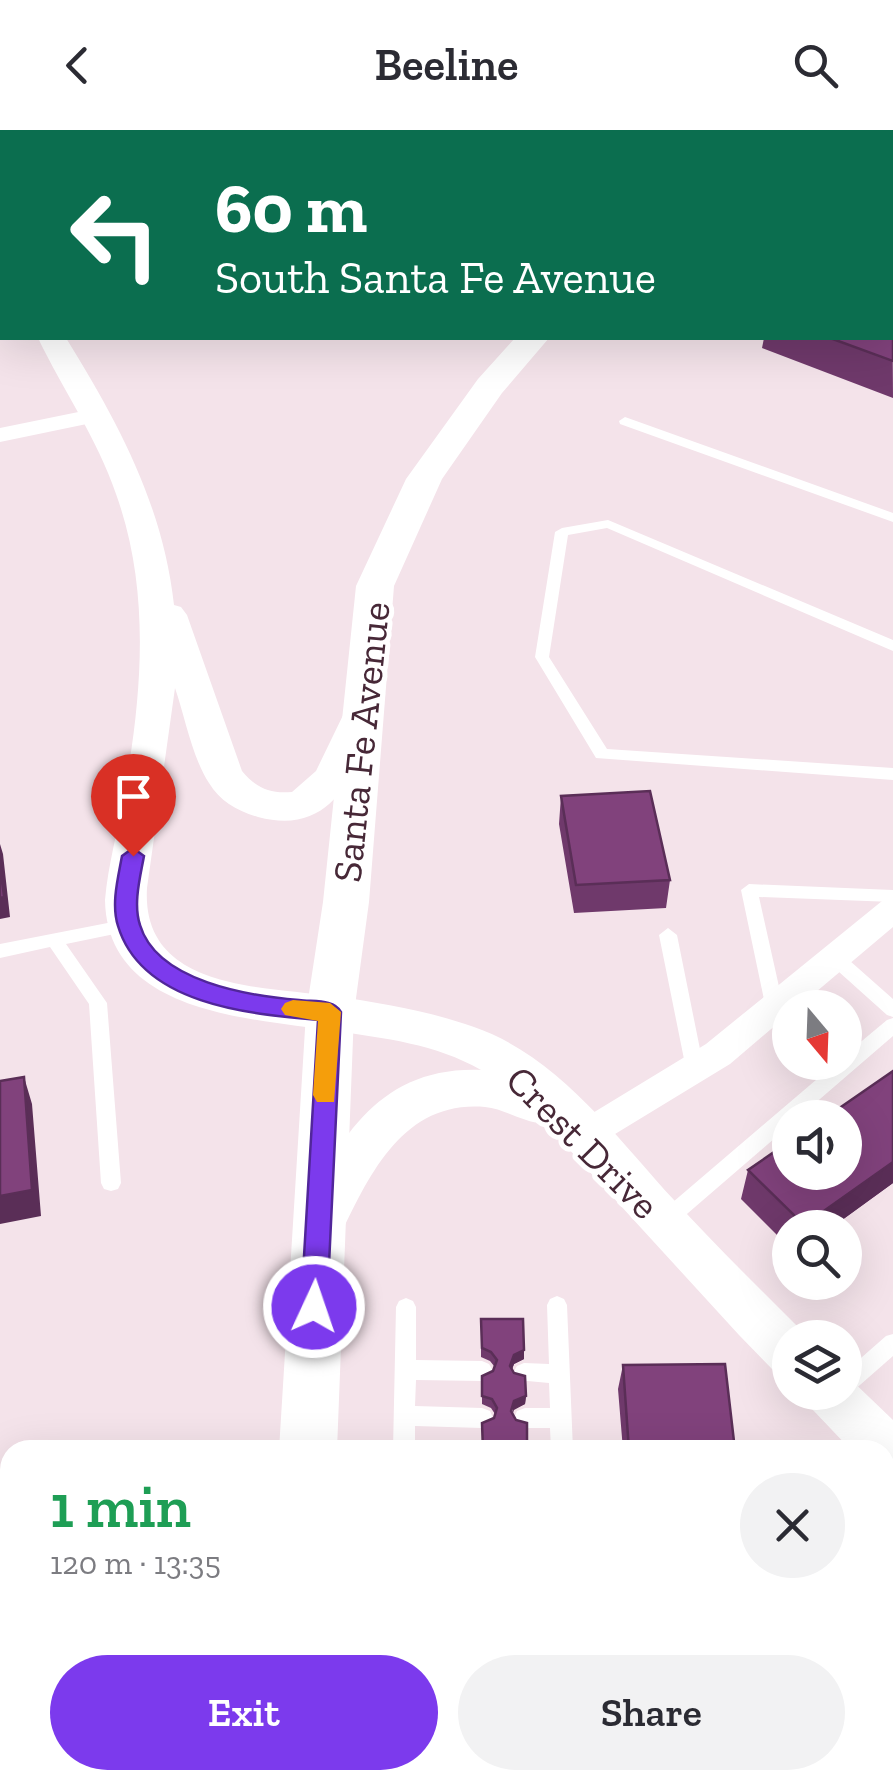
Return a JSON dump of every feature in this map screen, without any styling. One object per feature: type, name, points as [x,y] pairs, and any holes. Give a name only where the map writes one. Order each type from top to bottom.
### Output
[{"type":"main road","name":"Santa Fe Avenue","points":[[308,1440],[330,1012],[346,902],[360,715],[376,586],[398,529],[424,479],[530,340]]},
{"type":"street","points":[[53,340],[98,415],[134,493],[152,566],[213,748],[236,793],[253,804],[272,807],[294,806],[313,798],[330,782],[360,715]]},
{"type":"street","points":[[0,435],[98,415]]},
{"type":"street","points":[[128,924],[127,893],[152,746],[158,668],[152,566]]},
{"type":"street","points":[[797,990],[893,909]]},
{"type":"street","name":"Crest Drive","points":[[128,924],[140,947],[160,968],[197,989],[256,1005],[330,1012],[476,1046],[522,1077],[585,1136],[772,1333]]},
{"type":"street","points":[[318,1232],[346,1174],[372,1134],[396,1110],[422,1096],[452,1088],[487,1088],[523,1095],[585,1136],[695,1069],[772,1010]]},
{"type":"street","points":[[852,1410],[879,1440]]},
{"type":"lane","points":[[625,421],[893,518]]},
{"type":"lane","points":[[893,646],[608,524],[562,532],[542,657],[602,754],[893,774]]},
{"type":"lane","points":[[772,994],[749,890],[893,896]]},
{"type":"lane","points":[[0,950],[128,924]]},
{"type":"lane","points":[[668,935],[695,1069]]},
{"type":"lane","points":[[54,940],[98,1003],[111,1183]]},
{"type":"lane","points":[[836,958],[893,1010]]},
{"type":"lane","points":[[664,1222],[893,1025]]},
{"type":"lane","points":[[557,1304],[562,1440]]},
{"type":"lane","points":[[404,1440],[406,1308]]},
{"type":"lane","points":[[862,1370],[893,1344]]},
{"type":"lane","points":[[406,1370],[482,1371]]},
{"type":"lane","points":[[524,1373],[560,1374]]},
{"type":"lane","points":[[404,1416],[482,1418]]},
{"type":"lane","points":[[526,1418],[562,1418]]},
{"type":"building","points":[[835,340],[893,340],[893,361]]},
{"type":"building","points":[[650,791],[670,880],[576,885],[561,796]]},
{"type":"building","points":[[0,861],[4,897],[0,898]]},
{"type":"building","points":[[893,1071],[893,1162],[862,1184],[862,1100],[851,1100]]},
{"type":"building","points":[[24,1077],[32,1190],[0,1196],[0,1081]]},
{"type":"building","points":[[772,1153],[772,1190],[853,1190],[825,1210],[789,1210],[748,1170]]},
{"type":"building","points":[[481,1319],[523,1319],[524,1350],[514,1355],[510,1366],[514,1373],[525,1376],[526,1396],[514,1401],[511,1411],[516,1420],[527,1423],[527,1440],[483,1440],[482,1423],[494,1418],[497,1408],[492,1399],[482,1396],[482,1376],[493,1371],[497,1360],[482,1348]]},
{"type":"building","points":[[725,1364],[734,1440],[628,1440],[623,1365]]},
{"type":"slow traffic","points":[[293,1009],[330,1012],[325,1095]]},
{"type":"route","points":[[133,856],[127,893],[128,924],[140,947],[160,968],[197,989],[256,1005],[330,1012],[314,1307]]}]
